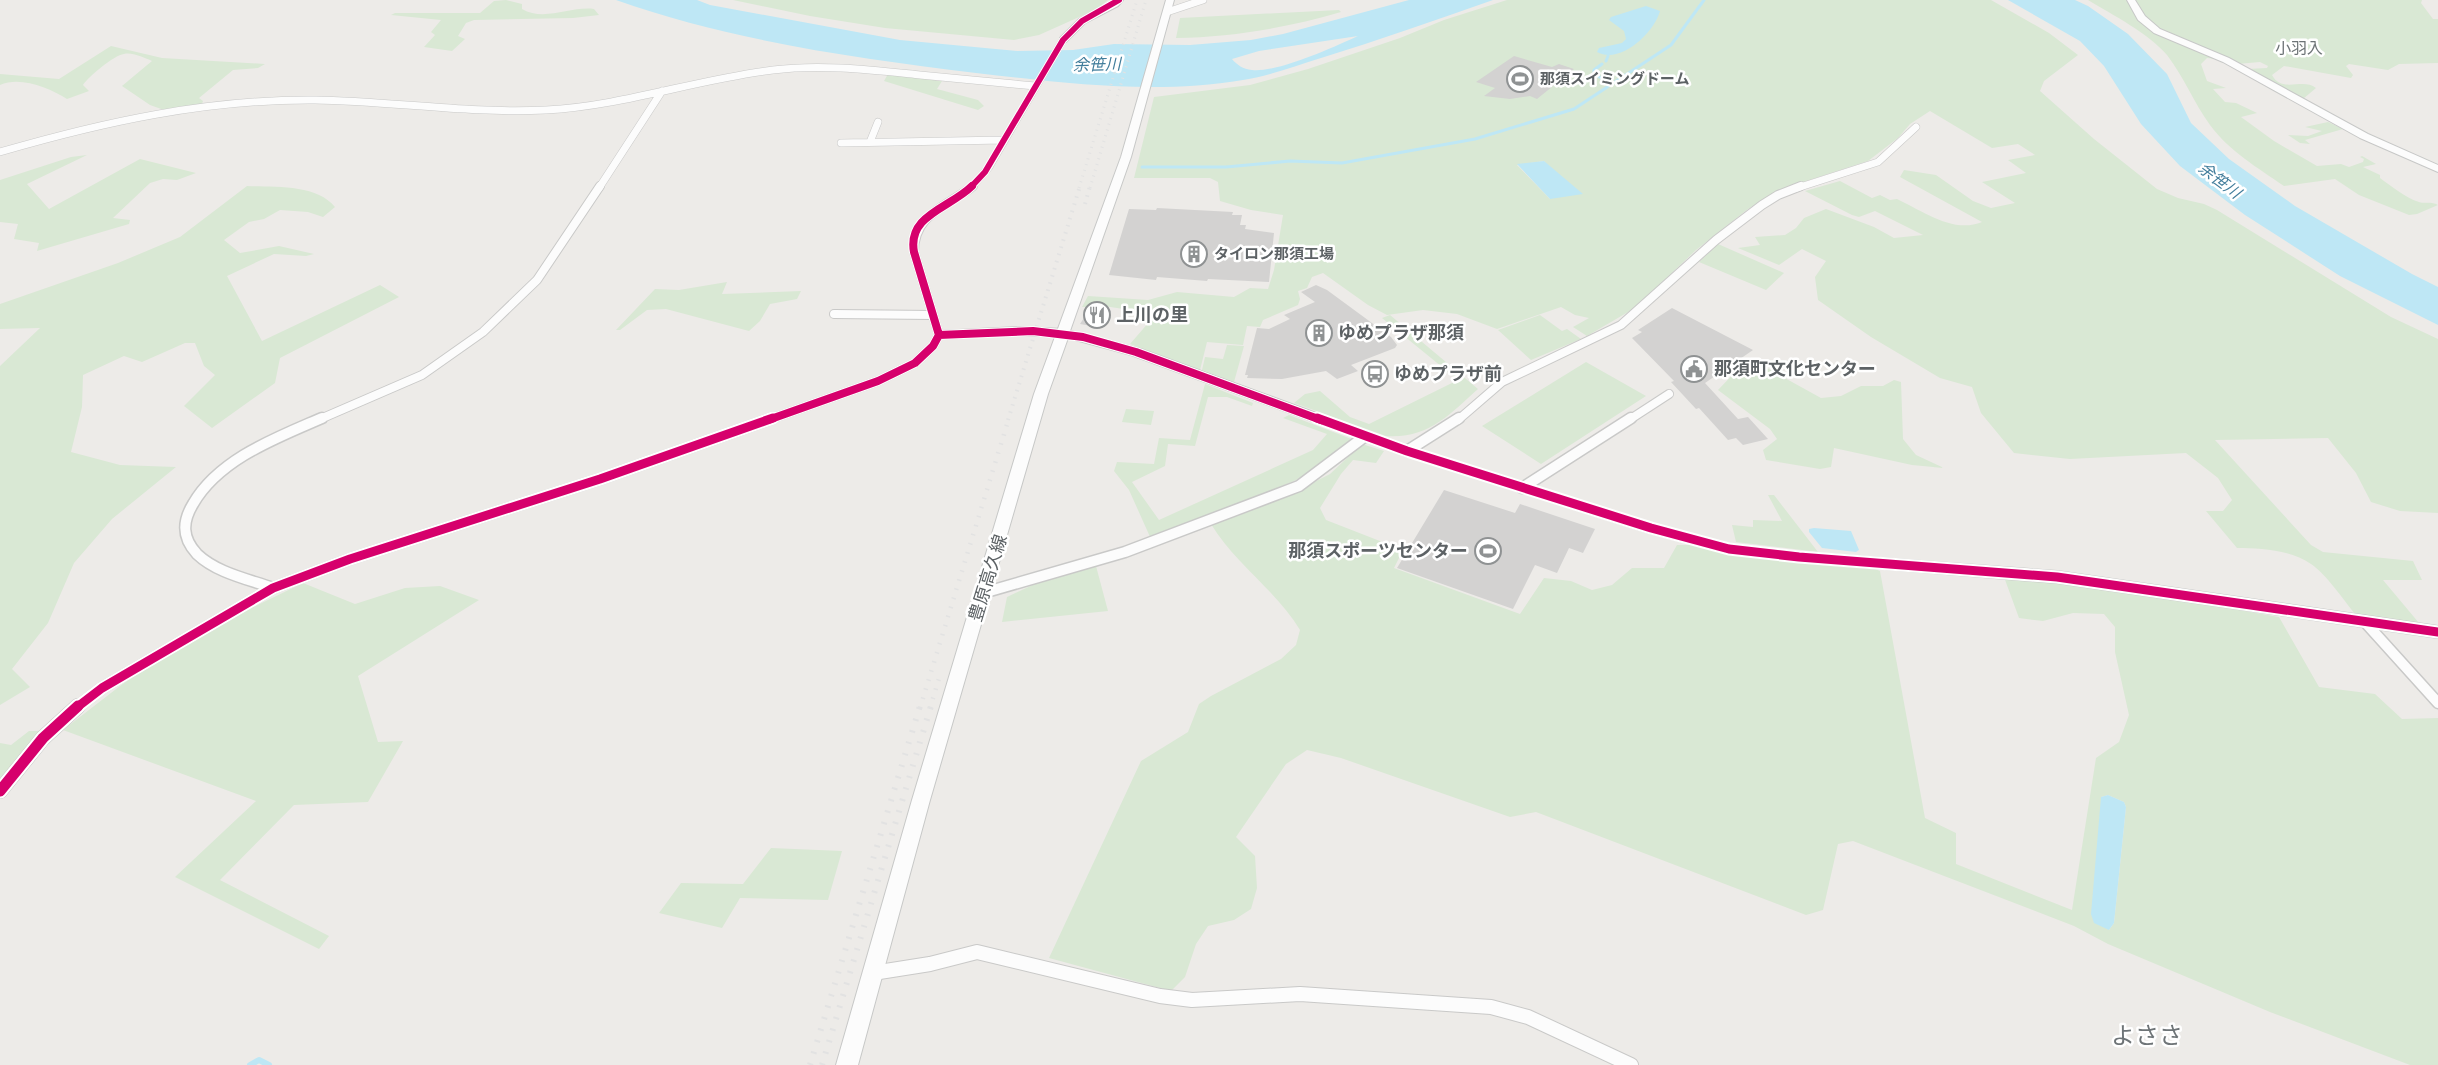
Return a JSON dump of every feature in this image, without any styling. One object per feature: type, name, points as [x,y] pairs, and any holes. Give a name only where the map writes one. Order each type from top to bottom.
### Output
[{"type":"street","points":[[0,791],[43,738],[69,713],[102,688],[273,588],[340,562],[600,479],[879,381],[915,363],[933,346],[939,335],[914,252],[912,241],[914,231],[921,222],[975,184],[1004,140],[1063,40],[1083,21],[1119,0]]},
{"type":"street","points":[[1167,12],[1170,0]]},
{"type":"street","points":[[1167,12],[1203,0]]},
{"type":"street","points":[[2131,0],[2141,18],[2157,32],[2226,60],[2364,136],[2438,169]]},
{"type":"street","name":"豊原高久線","points":[[847,1065],[921,800],[1041,394],[1126,157],[1167,12]]},
{"type":"street","points":[[0,152],[87,127],[253,102],[316,100],[546,110],[606,103],[750,73],[824,66],[1035,86]]},
{"type":"street","points":[[273,588],[206,562],[191,550],[184,532],[186,517],[197,496],[217,476],[242,457],[423,374],[453,354],[491,323],[536,281],[662,92]]},
{"type":"street","points":[[870,142],[878,122]]},
{"type":"street","points":[[1407,451],[1456,421],[1508,378],[1621,325],[1716,240],[1762,205],[1778,195],[1804,185],[1878,162],[1916,127]]},
{"type":"street","points":[[841,143],[1004,140]]},
{"type":"street","points":[[834,314],[933,315]]},
{"type":"street","points":[[939,335],[1020,331],[1064,333],[1136,352],[1364,437],[1651,528],[1729,549],[1799,557],[2057,577],[2438,632]]},
{"type":"street","points":[[1522,488],[1669,394]]},
{"type":"street","points":[[983,593],[1125,552],[1299,486],[1364,437]]},
{"type":"street","points":[[2364,621],[2434,693],[2438,703]]},
{"type":"street","points":[[873,973],[930,964],[977,952],[1160,996],[1192,1000],[1300,994],[1491,1007],[1528,1017],[1631,1065]]},
{"type":"green space","points":[[506,0],[522,4],[522,9],[530,13],[548,14],[594,9],[599,15],[573,18],[474,20],[466,23],[458,36],[465,39],[452,51],[424,47],[435,35],[431,32],[441,20],[391,15],[395,13],[480,13],[494,1]]},
{"type":"green space","points":[[733,0],[1108,0],[1097,9],[1039,35],[1014,40],[885,28]]},
{"type":"green space","points":[[1507,0],[1991,0],[2049,33],[2078,55],[2044,81],[2040,91],[2094,139],[2157,189],[2217,210],[2391,317],[2438,339],[2438,513],[2400,511],[2371,502],[2356,473],[2328,438],[2215,440],[2311,545],[2323,552],[2413,561],[2422,580],[2383,580],[2419,623],[2355,614],[2323,574],[2303,559],[2275,551],[2237,548],[2206,511],[2223,511],[2232,500],[2218,478],[2186,453],[2070,459],[2014,453],[1981,413],[1972,387],[1940,378],[1871,337],[1818,300],[1815,277],[1826,261],[1802,249],[1779,265],[1738,248],[1760,245],[1755,237],[1785,235],[1796,228],[1804,218],[1826,209],[1874,227],[1894,238],[1923,235],[1875,211],[1859,217],[1852,215],[1805,191],[1840,181],[1872,198],[1880,195],[1890,200],[1897,199],[1949,223],[1971,225],[1982,222],[1900,177],[1904,170],[1936,175],[1973,201],[1991,208],[2015,203],[1982,182],[2026,173],[2008,160],[2035,155],[2018,144],[1992,148],[1930,111],[1910,124],[1898,138],[1868,161],[1791,186],[1770,195],[1748,209],[1696,250],[1635,308],[1587,336],[1573,327],[1589,318],[1575,315],[1561,307],[1497,329],[1457,314],[1423,310],[1387,315],[1368,305],[1323,273],[1312,277],[1307,288],[1298,291],[1300,299],[1298,305],[1263,320],[1260,327],[1247,326],[1243,345],[1207,342],[1200,370],[1130,344],[1156,314],[1091,304],[1088,307],[1082,307],[1088,296],[1148,300],[1177,292],[1234,297],[1250,288],[1268,289],[1274,270],[1283,215],[1251,210],[1220,201],[1218,182],[1210,178],[1134,178],[1154,97],[1250,85],[1308,69],[1400,38],[1444,20]],"holes":[[[1544,161],[1549,168],[1550,199],[1517,165]]]},
{"type":"green space","points":[[2088,0],[2422,0],[2421,3],[2433,19],[2438,19],[2438,63],[2399,64],[2388,70],[2349,64],[2346,66],[2353,75],[2351,78],[2284,66],[2272,75],[2281,84],[2305,84],[2316,88],[2303,99],[2247,69],[2267,68],[2268,66],[2260,62],[2237,64],[2229,60],[2207,58],[2201,64],[2207,81],[2226,88],[2213,89],[2225,102],[2236,103],[2257,113],[2241,117],[2274,141],[2317,166],[2341,164],[2349,167],[2363,162],[2364,159],[2360,157],[2362,156],[2376,164],[2363,167],[2380,175],[2380,178],[2399,192],[2419,202],[2438,205],[2409,215],[2359,195],[2335,179],[2284,186],[2226,143],[2204,117],[2173,63],[2159,47],[2130,25]]},
{"type":"green space","points":[[1339,10],[1341,12],[1259,31],[1176,38],[1180,18]]},
{"type":"green space","points":[[111,46],[162,58],[265,64],[258,68],[233,70],[199,98],[203,101],[202,104],[248,100],[164,110],[150,105],[122,86],[152,61],[131,54],[120,55],[108,62],[83,85],[89,91],[67,99],[35,84],[17,82],[0,85],[0,74],[59,79]]},
{"type":"green space","points":[[888,74],[942,81],[937,89],[978,100],[984,106],[978,110],[884,81]]},
{"type":"green space","points":[[2328,122],[2343,129],[2305,140],[2310,144],[2300,143],[2288,135],[2308,136],[2322,131],[2305,127]]},
{"type":"green space","points":[[87,155],[27,184],[49,209],[140,159],[196,173],[177,180],[163,179],[150,183],[113,218],[130,220],[129,224],[37,251],[39,243],[14,239],[18,224],[0,222],[0,180],[71,157]]},
{"type":"green space","points":[[247,186],[294,188],[317,194],[335,207],[323,217],[308,212],[280,210],[264,219],[249,222],[224,240],[240,253],[279,246],[314,254],[306,256],[274,254],[227,276],[262,341],[380,285],[399,297],[280,358],[275,383],[212,428],[184,406],[215,375],[204,366],[195,343],[185,343],[142,362],[124,356],[83,375],[82,407],[71,452],[120,465],[176,467],[112,519],[74,563],[48,623],[12,669],[30,687],[0,705],[0,366],[40,328],[0,329],[0,304],[118,263],[180,237]]},
{"type":"green space","points":[[1718,244],[1784,273],[1766,290],[1699,262]]},
{"type":"green space","points":[[727,282],[722,294],[801,291],[797,299],[770,304],[760,321],[749,331],[666,309],[647,310],[620,330],[616,330],[655,289],[679,290]]},
{"type":"green space","points":[[1390,315],[1478,389],[1437,423],[1414,434],[1401,436],[1386,436],[1294,403],[1305,394],[1320,391],[1350,417],[1369,424],[1458,380],[1382,318]]},
{"type":"green space","points":[[1540,315],[1562,331],[1567,329],[1581,339],[1531,360],[1498,330]]},
{"type":"green space","points":[[1227,345],[1244,346],[1234,382],[1202,370],[1205,357],[1223,359]]},
{"type":"green space","points":[[1586,362],[1646,396],[1541,464],[1482,426]]},
{"type":"green space","points":[[1756,362],[1821,398],[1841,396],[1861,386],[1883,386],[1894,380],[1901,382],[1903,439],[1916,455],[1944,468],[1912,465],[1834,448],[1831,467],[1820,469],[1766,460],[1763,450],[1777,439],[1770,429],[1718,390],[1740,367]]},
{"type":"green space","points":[[1205,384],[1253,403],[1252,406],[1227,397],[1208,397],[1195,446],[1168,444],[1165,466],[1132,482],[1159,520],[1313,450],[1327,434],[1283,418],[1289,415],[1354,440],[1315,469],[1294,481],[1151,539],[1129,490],[1114,471],[1117,462],[1154,464],[1159,438],[1190,440]]},
{"type":"green space","points":[[1126,409],[1154,411],[1151,425],[1122,422]]},
{"type":"green space","points":[[1362,444],[1384,451],[1376,463],[1353,460],[1341,474],[1320,508],[1326,520],[1403,550],[1394,568],[1520,614],[1544,578],[1571,581],[1592,590],[1612,585],[1632,568],[1664,568],[1677,545],[1696,545],[1870,567],[1880,571],[1925,818],[1956,833],[1956,864],[2072,910],[2096,758],[2119,742],[2129,715],[2115,652],[2115,627],[2104,614],[2073,613],[2043,621],[2019,618],[2004,577],[2142,593],[2279,617],[2319,687],[2375,694],[2402,719],[2438,718],[2438,1065],[2410,1065],[2270,1012],[2108,944],[2074,926],[1853,841],[1838,844],[1823,910],[1806,915],[1536,812],[1510,817],[1341,758],[1307,750],[1286,764],[1236,837],[1255,856],[1257,888],[1251,909],[1234,920],[1208,926],[1196,944],[1185,977],[1171,991],[1049,958],[1141,761],[1188,732],[1199,704],[1281,659],[1296,645],[1300,630],[1279,602],[1232,552],[1211,524],[1281,499],[1330,474]],"holes":[[[2108,795],[2124,802],[2126,807],[2114,923],[2109,930],[2101,797]]]},
{"type":"green space","points":[[1768,495],[1774,495],[1818,552],[1736,542],[1732,525],[1753,527],[1753,520],[1782,521]]},
{"type":"green space","points":[[1096,566],[1108,611],[1002,622],[1007,597],[1039,582]]},
{"type":"green space","points":[[303,583],[355,604],[405,588],[440,586],[479,600],[358,676],[378,742],[403,741],[368,802],[294,805],[220,880],[329,936],[319,949],[175,877],[256,801],[63,730],[120,686],[189,638]]},
{"type":"green space","points":[[29,731],[40,731],[0,783],[0,743],[11,745]]},
{"type":"green space","points":[[771,848],[842,851],[828,900],[740,898],[722,928],[659,913],[681,883],[743,884]]},
{"type":"water","name":"余笹川","points":[[616,0],[697,0],[710,5],[900,40],[1017,51],[1073,50],[1114,44],[1190,45],[1251,40],[1283,34],[1409,0],[1493,0],[1272,73],[1243,80],[1176,87],[1076,84],[885,61],[749,37]],"holes":[[[1358,36],[1276,68],[1246,69],[1232,59],[1259,51]]]},
{"type":"water","name":"余笹川","points":[[2008,0],[2075,0],[2088,6],[2128,34],[2167,74],[2191,123],[2229,159],[2295,206],[2438,287],[2438,325],[2340,276],[2245,215],[2180,166],[2141,124],[2104,66],[2080,41]]},
{"type":"water","points":[[1646,6],[1660,11],[1651,29],[1635,45],[1616,54],[1606,55],[1597,52],[1599,48],[1622,43],[1626,39],[1624,31],[1609,20],[1611,17]]},
{"type":"water","points":[[1544,161],[1583,194],[1550,199],[1517,164]]},
{"type":"water","points":[[1809,529],[1851,531],[1859,550],[1856,552],[1822,548],[1809,532]]},
{"type":"water","points":[[2108,795],[2124,802],[2126,807],[2114,923],[2109,930],[2094,923],[2091,914],[2101,797]]},
{"type":"building","name":"那須スイミングドーム","points":[[1514,56],[1552,67],[1559,64],[1574,69],[1537,99],[1530,96],[1510,99],[1484,96],[1495,88],[1476,82]]},
{"type":"building","name":"タイロン那須工場","points":[[1157,208],[1233,212],[1232,215],[1242,215],[1240,225],[1246,225],[1245,229],[1274,233],[1269,282],[1157,277],[1156,280],[1109,275],[1129,209],[1156,210]]},
{"type":"building","name":"ゆめプラザ那須","points":[[1316,285],[1327,290],[1391,337],[1397,345],[1395,348],[1351,365],[1358,371],[1337,379],[1326,371],[1282,379],[1247,378],[1248,375],[1245,375],[1257,328],[1269,329],[1290,319],[1284,315],[1315,302],[1301,292]]},
{"type":"building","name":"上川の里","points":[[1091,307],[1111,311],[1105,321],[1101,320],[1097,327],[1080,324]]},
{"type":"building","name":"那須町文化センター","points":[[1672,308],[1753,350],[1705,383],[1738,419],[1748,417],[1768,439],[1743,445],[1736,438],[1728,440],[1699,408],[1696,409],[1671,382],[1674,381],[1632,338],[1642,332],[1638,330]]},
{"type":"building","name":"那須スポーツセンター","points":[[1444,490],[1515,513],[1520,504],[1595,529],[1583,553],[1569,548],[1557,573],[1535,565],[1513,609],[1397,568]]},
{"type":"waterway","points":[[1142,167],[1226,167],[1290,161],[1342,163],[1475,139],[1574,109],[1671,45],[1704,0]]},
{"type":"waterway","points":[[1606,61],[1608,56]]},
{"type":"waterway","points":[[1601,78],[1594,73],[1594,70],[1602,64]]},
{"type":"waterway","points":[[250,1065],[259,1060],[269,1065]]},
{"type":"railway","points":[[1079,188],[1137,0]]},
{"type":"railway","points":[[1090,188],[1146,0]]},
{"type":"railway","points":[[1008,420],[1080,186]]},
{"type":"railway","points":[[1085,204],[1090,186]]},
{"type":"railway","points":[[920,708],[1009,418]]},
{"type":"railway","points":[[930,708],[940,675]]},
{"type":"railway","points":[[810,1065],[920,706]]},
{"type":"railway","points":[[822,1065],[931,706]]},
{"type":"cycle path","points":[[0,791],[43,738],[69,713],[102,688],[273,588],[350,559],[600,479],[878,381],[915,363],[933,346],[939,335],[914,252],[912,241],[914,231],[921,222],[963,195],[985,172],[1063,40],[1082,21],[1119,0]]},
{"type":"cycle path","points":[[939,335],[1049,331],[1092,339],[1136,352],[1407,451],[1651,528],[1729,549],[1799,557],[2057,577],[2438,632]]},
{"type":"place","name":"那須スイミングドーム","points":[[1520,79]]},
{"type":"place","name":"タイロン那須工場","points":[[1194,254]]},
{"type":"place","name":"上川の里","points":[[1097,315]]},
{"type":"place","name":"ゆめプラザ那須","points":[[1319,333]]},
{"type":"place","name":"那須町文化センター","points":[[1694,369]]},
{"type":"place","name":"ゆめプラザ前","points":[[1375,374]]},
{"type":"place","name":"那須スポーツセンター","points":[[1488,551]]},
{"type":"district","name":"小羽入","points":[[2299,48]]},
{"type":"district","name":"よささ","points":[[2147,1036]]}]
